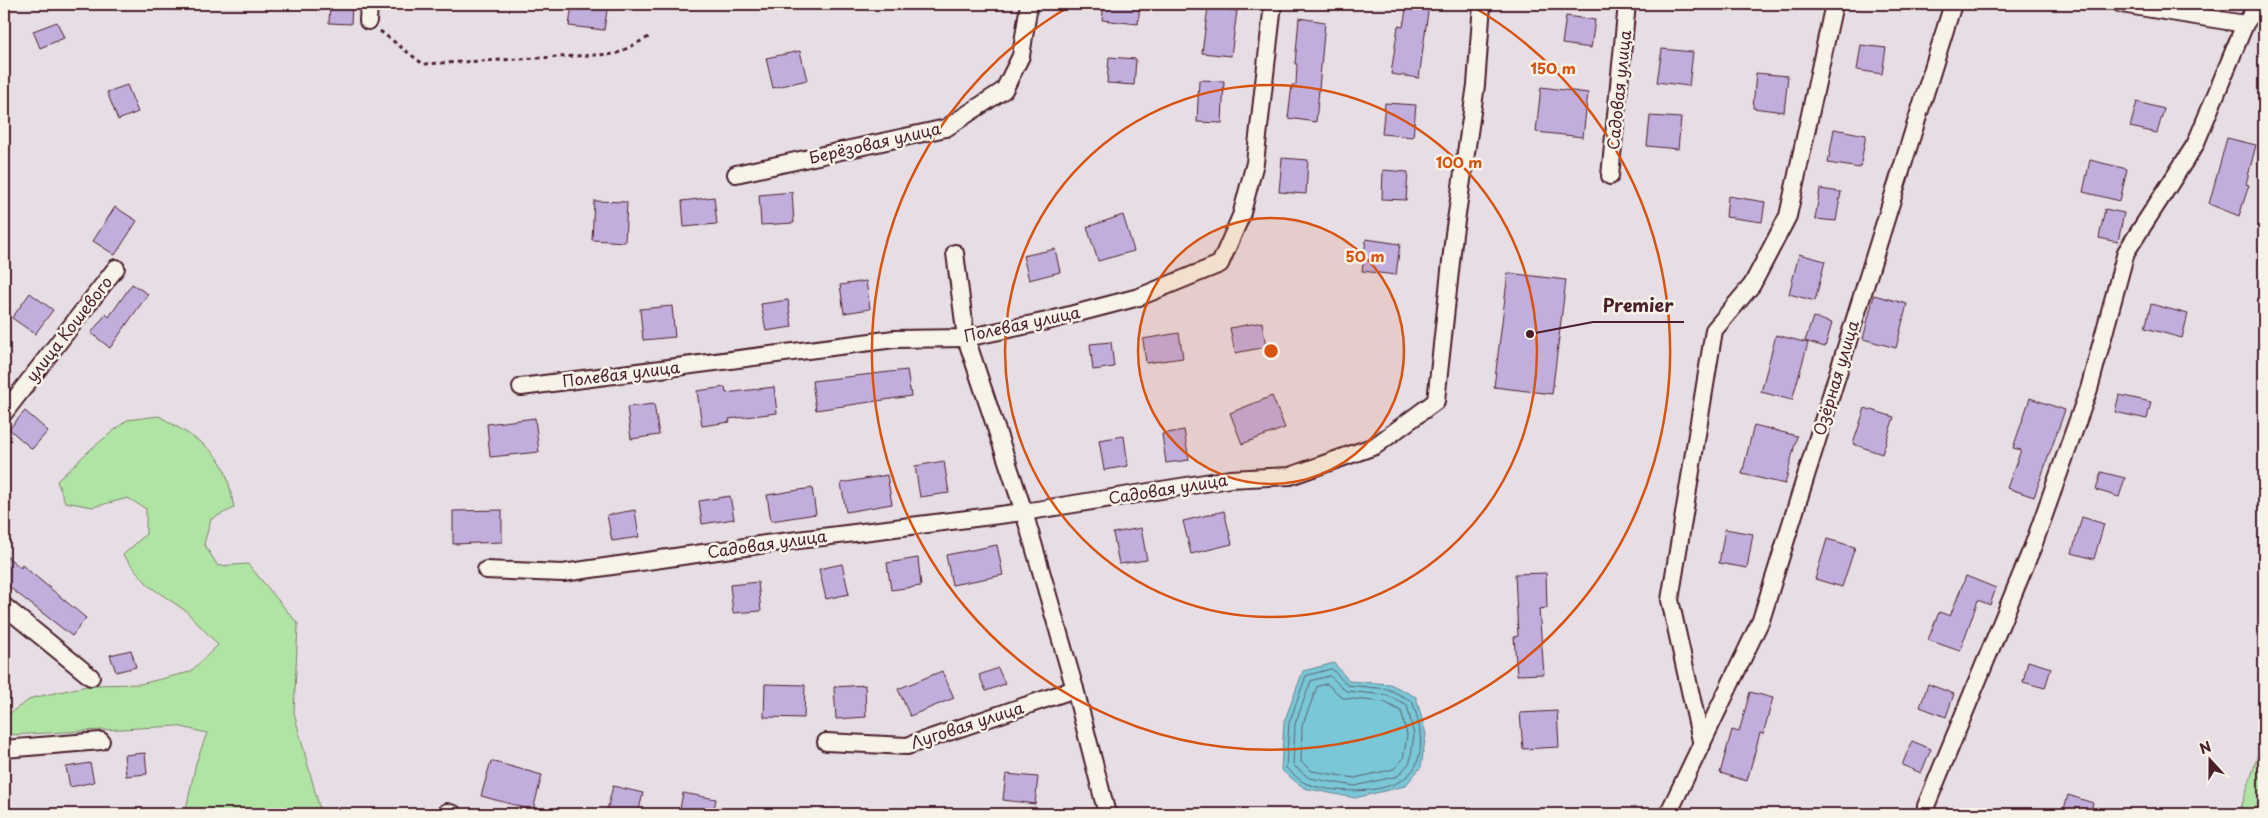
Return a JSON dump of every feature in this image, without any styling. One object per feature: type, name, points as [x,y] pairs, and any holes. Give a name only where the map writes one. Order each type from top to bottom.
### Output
[{"type":"street","points":[[368,21],[369,4]]},
{"type":"street","name":"Берёзовая улица","points":[[736,174],[946,128],[1004,90],[1021,56],[1029,4]]},
{"type":"street","name":"Полевая улица","points":[[521,387],[894,339],[966,338],[1047,321],[1139,297],[1220,264],[1241,216],[1255,163],[1273,4]]},
{"type":"street","name":"Садовая улица","points":[[486,570],[563,573],[766,544],[1024,512],[1230,479],[1290,476],[1375,446],[1436,401],[1454,234],[1476,85],[1482,4]]},
{"type":"street","name":"Садовая улица","points":[[1610,176],[1627,4]]},
{"type":"street","points":[[1702,745],[1670,600],[1714,330],[1752,285],[1788,216],[1834,4]]},
{"type":"street","name":"Озёрная улица","points":[[1668,814],[1761,620],[1952,4]]},
{"type":"street","points":[[2121,4],[2245,24]]},
{"type":"street","points":[[1926,814],[1926,806],[2033,546],[2089,389],[2126,252],[2195,145],[2245,24],[2259,4]]},
{"type":"street","points":[[954,254],[966,338],[1024,512],[1075,689],[1107,814]]},
{"type":"street","name":"улица Кошевого","points":[[4,413],[116,268]]},
{"type":"street","points":[[4,606],[91,677]]},
{"type":"street","name":"Луговая улица","points":[[826,742],[907,746],[1075,689]]},
{"type":"street","points":[[4,749],[101,741]]},
{"type":"path","points":[[368,21],[423,64],[616,54],[648,37]]},
{"type":"green space","points":[[159,416],[208,448],[219,460],[225,471],[234,508],[211,519],[204,544],[218,566],[248,564],[298,624],[294,713],[321,814],[185,814],[196,763],[207,733],[177,726],[9,735],[4,717],[32,698],[91,685],[140,684],[190,672],[218,645],[186,611],[149,586],[123,555],[146,534],[146,509],[128,498],[93,507],[65,502],[57,481],[91,449],[127,420]]},
{"type":"green space","points":[[2264,736],[2264,814],[2239,814]]},
{"type":"water","points":[[1334,663],[1349,681],[1390,684],[1416,697],[1426,734],[1421,767],[1405,786],[1355,798],[1304,788],[1281,770],[1284,722],[1303,671]]},
{"type":"building","points":[[330,4],[352,4],[351,24],[329,23]]},
{"type":"building","points":[[572,4],[608,4],[604,30],[569,26]]},
{"type":"building","points":[[1104,4],[1140,4],[1138,24],[1102,20]]},
{"type":"building","points":[[1407,4],[1429,4],[1419,78],[1391,74],[1398,26],[1403,27]]},
{"type":"building","points":[[1208,7],[1237,11],[1231,56],[1202,53]]},
{"type":"building","points":[[1566,16],[1595,20],[1591,48],[1562,44]]},
{"type":"building","points":[[1299,18],[1325,22],[1316,122],[1288,118],[1292,85],[1296,85],[1297,64],[1295,64]]},
{"type":"building","points":[[57,22],[64,38],[40,48],[33,31]]},
{"type":"building","points":[[1861,45],[1886,48],[1882,74],[1857,70]]},
{"type":"building","points":[[1662,49],[1693,52],[1689,86],[1657,82]]},
{"type":"building","points":[[800,51],[807,80],[773,88],[766,58]]},
{"type":"building","points":[[1109,57],[1136,59],[1134,85],[1107,83]]},
{"type":"building","points":[[1756,73],[1788,76],[1784,112],[1753,108]]},
{"type":"building","points":[[1199,80],[1224,81],[1222,123],[1197,122]]},
{"type":"building","points":[[127,85],[138,112],[118,120],[107,92]]},
{"type":"building","points":[[1541,87],[1588,93],[1583,137],[1536,132]]},
{"type":"building","points":[[2137,102],[2164,109],[2157,133],[2130,127]]},
{"type":"building","points":[[1385,103],[1416,105],[1413,137],[1382,134]]},
{"type":"building","points":[[1650,116],[1681,118],[1678,149],[1647,146]]},
{"type":"building","points":[[1834,129],[1866,135],[1860,168],[1828,163]]},
{"type":"building","points":[[2227,138],[2256,145],[2246,184],[2249,185],[2239,216],[2209,204]]},
{"type":"building","points":[[1282,158],[1308,160],[1306,194],[1279,192]]},
{"type":"building","points":[[2090,160],[2127,169],[2120,201],[2083,192]]},
{"type":"building","points":[[1383,170],[1408,172],[1406,200],[1382,199]]},
{"type":"building","points":[[1820,189],[1841,192],[1836,221],[1815,219]]},
{"type":"building","points":[[792,192],[794,223],[761,225],[759,195]]},
{"type":"building","points":[[1728,196],[1765,202],[1762,222],[1726,217]]},
{"type":"building","points":[[714,197],[717,224],[684,227],[682,201]]},
{"type":"building","points":[[594,201],[627,202],[625,242],[592,240]]},
{"type":"building","points":[[115,207],[137,221],[115,255],[93,241]]},
{"type":"building","points":[[2105,209],[2124,213],[2118,242],[2099,238]]},
{"type":"building","points":[[1123,215],[1134,251],[1098,261],[1087,227]]},
{"type":"building","points":[[1366,239],[1400,244],[1396,275],[1362,271]]},
{"type":"building","points":[[1055,249],[1060,272],[1029,280],[1023,256]]},
{"type":"building","points":[[1799,254],[1825,261],[1815,301],[1789,294]]},
{"type":"building","points":[[1508,273],[1566,280],[1552,394],[1494,387]]},
{"type":"building","points":[[866,281],[870,309],[844,313],[840,285]]},
{"type":"building","points":[[132,284],[148,294],[110,348],[91,333],[106,314],[109,317]]},
{"type":"building","points":[[30,293],[53,310],[35,334],[12,318]]},
{"type":"building","points":[[1874,295],[1907,304],[1896,348],[1863,339]]},
{"type":"building","points":[[788,300],[792,327],[766,331],[761,304]]},
{"type":"building","points":[[2151,304],[2188,314],[2182,338],[2145,328]]},
{"type":"building","points":[[672,306],[675,337],[643,340],[640,309]]},
{"type":"building","points":[[1813,317],[1832,323],[1825,347],[1805,341]]},
{"type":"building","points":[[1262,322],[1266,347],[1235,353],[1230,328]]},
{"type":"building","points":[[1179,333],[1183,358],[1146,363],[1143,339]]},
{"type":"building","points":[[1776,335],[1808,343],[1792,400],[1761,392]]},
{"type":"building","points":[[1111,342],[1114,367],[1093,370],[1090,344]]},
{"type":"building","points":[[907,370],[911,396],[816,410],[812,381]]},
{"type":"building","points":[[725,387],[726,393],[774,387],[777,413],[729,419],[730,422],[702,426],[697,391]]},
{"type":"building","points":[[2119,395],[2151,402],[2147,419],[2115,412]]},
{"type":"building","points":[[1272,396],[1285,428],[1242,444],[1230,413]]},
{"type":"building","points":[[2030,398],[2065,410],[2034,497],[2007,488],[2021,450],[2013,448]]},
{"type":"building","points":[[654,404],[659,435],[631,439],[627,407]]},
{"type":"building","points":[[1865,408],[1894,417],[1882,454],[1853,444]]},
{"type":"building","points":[[25,411],[48,431],[32,449],[9,429]]},
{"type":"building","points":[[535,418],[539,452],[490,457],[487,424]]},
{"type":"building","points":[[1754,425],[1797,436],[1785,484],[1742,474]]},
{"type":"building","points":[[1184,430],[1189,460],[1166,463],[1162,434]]},
{"type":"building","points":[[1124,436],[1128,466],[1104,470],[1099,440]]},
{"type":"building","points":[[944,461],[949,493],[920,497],[915,466]]},
{"type":"building","points":[[2101,472],[2125,478],[2119,497],[2096,490]]},
{"type":"building","points":[[887,475],[892,504],[846,512],[841,483]]},
{"type":"building","points":[[812,488],[816,514],[771,521],[767,495]]},
{"type":"building","points":[[730,496],[734,519],[702,524],[699,501]]},
{"type":"building","points":[[502,510],[502,542],[453,544],[453,511]]},
{"type":"building","points":[[635,510],[639,537],[612,541],[607,515]]},
{"type":"building","points":[[1224,511],[1232,544],[1191,554],[1183,521]]},
{"type":"building","points":[[2082,517],[2104,524],[2094,559],[2072,553]]},
{"type":"building","points":[[1141,528],[1147,560],[1119,564],[1113,533]]},
{"type":"building","points":[[1725,529],[1753,534],[1747,568],[1719,563]]},
{"type":"building","points":[[1827,539],[1855,547],[1842,587],[1815,579]]},
{"type":"building","points":[[997,545],[1003,575],[952,585],[946,555]]},
{"type":"building","points":[[4,554],[21,568],[22,565],[86,618],[72,636],[4,583]]},
{"type":"building","points":[[918,558],[921,586],[891,590],[887,563]]},
{"type":"building","points":[[842,564],[849,594],[826,599],[819,569]]},
{"type":"building","points":[[1546,573],[1547,608],[1539,609],[1544,674],[1517,675],[1514,637],[1518,636],[1515,574]]},
{"type":"building","points":[[1966,576],[1996,588],[1990,605],[1978,600],[1960,651],[1928,640],[1939,612],[1950,616]]},
{"type":"building","points":[[758,582],[761,611],[733,613],[730,585]]},
{"type":"building","points":[[131,650],[136,667],[116,672],[110,655]]},
{"type":"building","points":[[2028,661],[2051,668],[2045,688],[2023,682]]},
{"type":"building","points":[[998,668],[1005,684],[986,691],[979,675]]},
{"type":"building","points":[[942,671],[954,698],[910,716],[898,689]]},
{"type":"building","points":[[765,684],[805,685],[804,718],[764,717]]},
{"type":"building","points":[[1928,684],[1954,694],[1946,717],[1920,707]]},
{"type":"building","points":[[865,685],[866,717],[836,719],[834,687]]},
{"type":"building","points":[[1750,692],[1773,698],[1763,734],[1760,733],[1747,781],[1720,773],[1732,730],[1739,732]]},
{"type":"building","points":[[1557,711],[1559,747],[1523,749],[1520,713]]},
{"type":"building","points":[[1912,741],[1931,749],[1921,773],[1902,765]]},
{"type":"building","points":[[145,753],[147,774],[126,776],[124,755]]},
{"type":"building","points":[[491,761],[542,775],[533,810],[481,796]]},
{"type":"building","points":[[90,763],[94,782],[70,787],[66,767]]},
{"type":"building","points":[[1006,774],[1038,777],[1035,804],[1003,800]]},
{"type":"building","points":[[613,786],[643,793],[638,814],[625,814],[607,810]]},
{"type":"building","points":[[683,793],[716,799],[713,814],[679,814]]},
{"type":"building","points":[[2068,795],[2093,803],[2090,814],[2063,812]]},
{"type":"place","name":"Premier","points":[[1530,334]]}]
